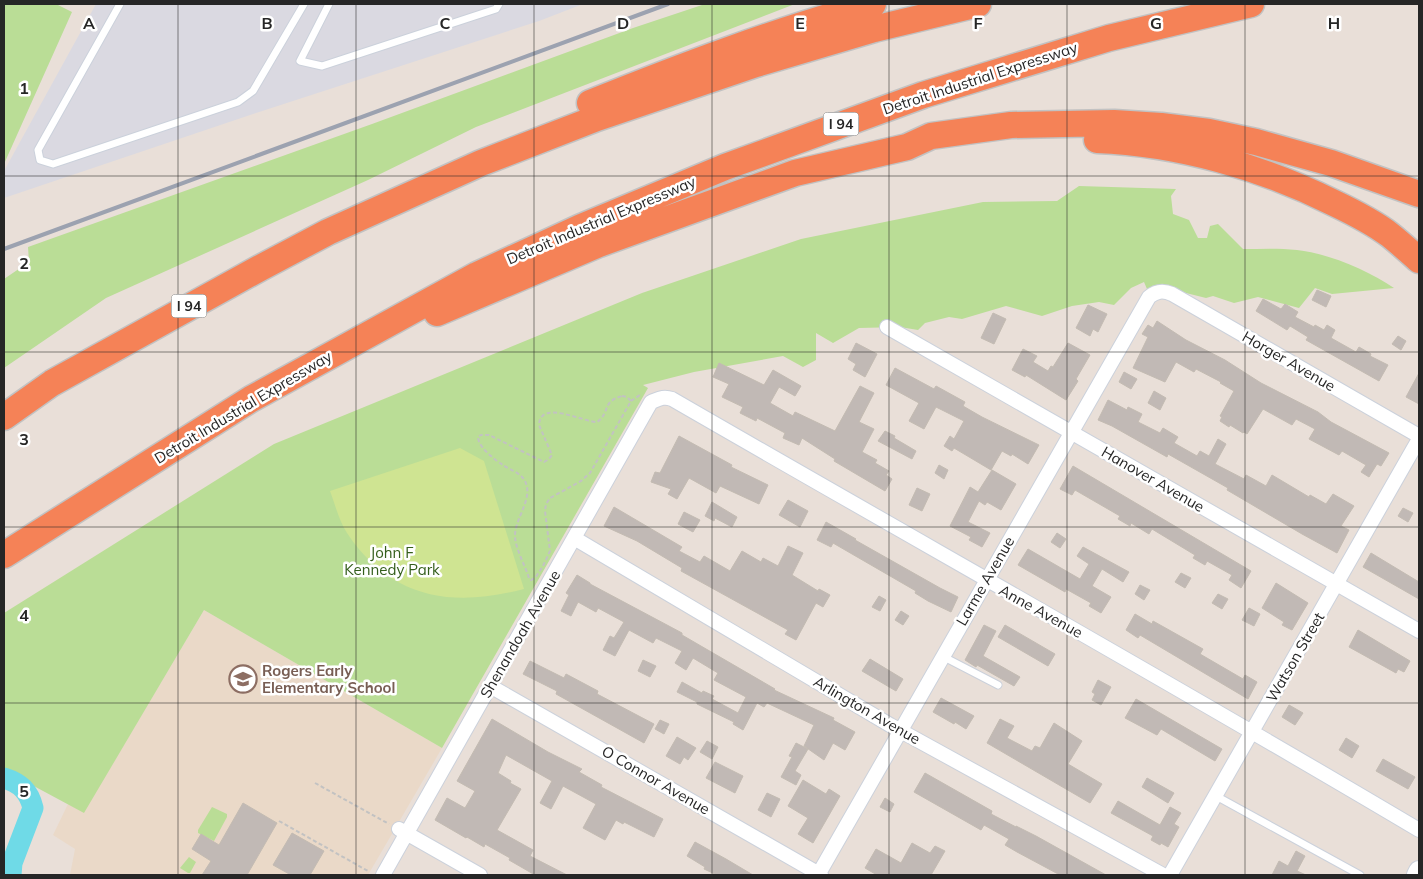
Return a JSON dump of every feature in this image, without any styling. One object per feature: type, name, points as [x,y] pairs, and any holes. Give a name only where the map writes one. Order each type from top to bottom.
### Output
[{"type":"highway","name":"I 94","points":[[4,417],[52,383],[183,309],[328,232],[481,163],[597,118],[774,58],[874,28],[978,4]]},
{"type":"highway","name":"Detroit Industrial Expressway","points":[[4,555],[251,398],[493,266],[579,228],[725,167],[914,98],[1109,38],[1251,4]]},
{"type":"highway","points":[[328,232],[375,197],[474,151],[641,82],[758,40],[868,5]]},
{"type":"highway","points":[[298,372],[599,244],[795,173],[907,147],[931,136],[1011,125],[1114,123],[1161,126],[1208,132],[1256,142],[1331,163],[1419,194]]},
{"type":"highway","points":[[907,147],[952,146],[1017,139],[1070,138],[1121,141],[1212,158],[1261,172],[1353,212],[1389,234],[1419,260]]},
{"type":"main road","points":[[1417,875],[1419,871]]},
{"type":"street","name":"Larme Avenue","points":[[819,875],[1146,300],[1157,292]]},
{"type":"street","name":"Horger Avenue","points":[[1157,292],[1172,294],[1419,438]]},
{"type":"street","name":"Hanover Avenue","points":[[886,327],[1419,631]]},
{"type":"street","name":"Shenandoah Avenue","points":[[383,875],[400,830],[490,686],[651,402],[661,398]]},
{"type":"street","name":"Anne Avenue","points":[[661,398],[672,399],[1253,731],[1419,830]]},
{"type":"street","name":"Watson Street","points":[[1170,875],[1419,438]]},
{"type":"street","name":"Arlington Avenue","points":[[574,538],[900,730],[1163,875]]},
{"type":"street","name":"O Connor Avenue","points":[[490,686],[819,875]]},
{"type":"street","points":[[400,830],[480,875]]},
{"type":"lane","points":[[120,4],[38,150],[40,160],[53,164],[238,102],[253,91],[304,4]]},
{"type":"lane","points":[[329,4],[300,61],[322,66],[496,9],[499,4]]},
{"type":"lane","points":[[942,656],[998,685]]},
{"type":"lane","points":[[1216,796],[1360,875]]},
{"type":"path","points":[[622,396],[627,397],[631,401],[590,473],[581,481],[550,498],[546,504],[545,511],[550,551],[539,572],[531,580],[515,537],[526,496],[527,488],[524,479],[502,465],[481,446],[478,438],[481,435],[489,435],[544,462],[549,460],[552,455],[539,425],[543,415],[549,412],[557,413],[597,422],[602,418],[609,402],[613,398],[622,396]]},
{"type":"path","points":[[315,783],[400,830]]},
{"type":"path","points":[[279,820],[368,870]]},
{"type":"shaded area","points":[[96,4],[583,4],[539,21],[256,113],[4,198],[4,171]]},
{"type":"shaded area","name":"Rogers Early Elementary School","points":[[204,610],[442,748],[368,875],[70,875],[75,849],[53,835],[68,804],[84,812]]},
{"type":"green space","points":[[4,4],[56,4],[72,12],[4,164]]},
{"type":"green space","points":[[705,4],[795,4],[476,127],[368,180],[106,298],[4,368],[4,279],[29,262],[28,247],[633,28]]},
{"type":"green space","name":"John F Kennedy Park","points":[[1079,186],[1176,189],[1171,196],[1173,214],[1189,220],[1198,238],[1207,238],[1210,226],[1218,224],[1243,249],[1290,249],[1322,255],[1360,269],[1394,288],[1332,294],[1315,288],[1299,308],[1258,297],[1234,303],[1213,296],[1206,298],[1158,286],[1147,289],[1144,282],[1131,288],[1114,305],[1099,302],[1072,306],[1042,316],[1006,306],[962,319],[949,317],[925,323],[918,330],[900,327],[859,328],[833,343],[816,333],[816,360],[803,367],[783,356],[694,372],[643,385],[648,388],[442,748],[204,610],[84,813],[4,770],[4,613],[274,444],[642,293],[801,239],[983,202],[1057,201]]},
{"type":"green space","points":[[460,448],[484,461],[524,589],[472,598],[448,597],[425,593],[403,585],[383,572],[364,555],[347,533],[342,523],[330,491]]},
{"type":"green space","points":[[212,807],[227,814],[214,841],[198,833]]},
{"type":"green space","points":[[189,857],[196,862],[190,873],[188,873],[180,868]]},
{"type":"building","points":[[1317,290],[1331,296],[1326,307],[1312,300]]},
{"type":"building","points":[[1263,299],[1281,309],[1285,304],[1298,312],[1295,317],[1314,327],[1315,325],[1324,330],[1327,325],[1335,330],[1331,338],[1356,352],[1359,347],[1371,354],[1370,356],[1388,365],[1379,381],[1306,340],[1308,337],[1290,326],[1287,330],[1256,311]]},
{"type":"building","points":[[1088,305],[1107,314],[1098,332],[1093,329],[1090,336],[1076,328]]},
{"type":"building","points":[[993,313],[1006,319],[994,344],[981,338]]},
{"type":"building","points":[[1157,321],[1261,383],[1318,412],[1331,422],[1389,453],[1381,466],[1377,464],[1369,477],[1361,472],[1366,465],[1342,451],[1339,455],[1309,439],[1315,429],[1296,419],[1292,425],[1263,409],[1247,434],[1230,425],[1229,427],[1220,421],[1222,417],[1220,416],[1234,391],[1221,382],[1196,369],[1194,372],[1176,362],[1165,382],[1133,368],[1148,337],[1142,334],[1148,325],[1153,328]]},
{"type":"building","points":[[1398,336],[1406,341],[1401,350],[1392,344]]},
{"type":"building","points":[[856,343],[877,354],[865,377],[853,370],[856,364],[848,359]]},
{"type":"building","points":[[1068,343],[1090,355],[1076,379],[1078,381],[1066,400],[1026,375],[1025,377],[1012,370],[1023,349],[1037,356],[1033,362],[1048,371],[1051,366],[1053,367]]},
{"type":"building","points":[[719,363],[764,385],[773,370],[801,386],[795,396],[779,387],[770,403],[793,416],[795,412],[835,431],[860,386],[874,393],[859,422],[874,429],[862,452],[877,460],[875,463],[889,471],[886,475],[892,479],[885,491],[834,461],[835,459],[802,438],[799,445],[783,438],[785,433],[757,418],[756,421],[740,413],[743,407],[722,397],[729,384],[713,377]]},
{"type":"building","points":[[895,368],[934,389],[936,386],[965,402],[963,406],[982,417],[1039,445],[1028,464],[1012,454],[1011,456],[1002,451],[991,470],[954,448],[952,451],[944,446],[950,436],[954,439],[964,421],[936,407],[924,429],[909,421],[919,403],[886,385]]},
{"type":"building","points":[[1124,372],[1137,379],[1131,389],[1119,382]]},
{"type":"building","points":[[1419,373],[1419,404],[1406,397]]},
{"type":"building","points":[[1154,391],[1166,398],[1160,410],[1148,403]]},
{"type":"building","points":[[1108,400],[1127,410],[1128,407],[1142,414],[1138,422],[1160,433],[1163,428],[1178,437],[1174,443],[1197,456],[1200,451],[1209,456],[1218,439],[1226,444],[1215,464],[1244,479],[1246,475],[1266,486],[1272,475],[1309,497],[1310,495],[1326,504],[1333,494],[1354,506],[1341,526],[1349,530],[1337,553],[1168,454],[1167,457],[1098,420]]},
{"type":"building","points":[[885,431],[916,451],[912,459],[878,441]]},
{"type":"building","points":[[679,436],[732,465],[731,467],[768,485],[759,504],[720,486],[716,493],[689,478],[677,499],[668,494],[671,489],[651,482],[655,472],[660,473]]},
{"type":"building","points":[[939,465],[948,470],[944,479],[935,473]]},
{"type":"building","points":[[1073,466],[1251,571],[1241,588],[1229,580],[1232,575],[1207,561],[1205,565],[1193,558],[1195,555],[1152,529],[1149,534],[1131,523],[1130,526],[1118,519],[1120,516],[1075,490],[1072,495],[1060,489]]},
{"type":"building","points":[[992,470],[1016,484],[1001,510],[987,502],[985,505],[979,501],[968,522],[990,533],[982,547],[969,540],[971,537],[950,526],[970,487],[978,492]]},
{"type":"building","points":[[917,488],[930,494],[922,511],[909,505]]},
{"type":"building","points":[[788,500],[808,511],[800,527],[779,515]]},
{"type":"building","points":[[712,502],[737,517],[732,527],[715,518],[714,521],[705,516]]},
{"type":"building","points":[[614,507],[682,547],[679,551],[700,562],[704,556],[730,571],[742,551],[761,562],[763,558],[778,566],[788,546],[803,553],[792,575],[818,591],[819,589],[830,595],[823,607],[816,603],[796,640],[785,634],[788,630],[681,571],[682,568],[637,541],[604,526]]},
{"type":"building","points":[[1403,508],[1413,513],[1408,522],[1398,516]]},
{"type":"building","points":[[684,512],[700,520],[693,532],[678,524]]},
{"type":"building","points":[[826,522],[958,597],[951,612],[928,601],[915,593],[916,591],[833,543],[831,547],[817,540]]},
{"type":"building","points":[[1057,533],[1066,539],[1060,548],[1051,542]]},
{"type":"building","points":[[1083,547],[1129,572],[1123,582],[1102,569],[1092,586],[1111,597],[1101,613],[1089,606],[1091,603],[1066,589],[1065,592],[1018,565],[1028,549],[1080,579],[1089,564],[1077,556]]},
{"type":"building","points":[[1371,553],[1419,582],[1419,599],[1363,567]]},
{"type":"building","points":[[1181,573],[1191,578],[1185,588],[1175,582]]},
{"type":"building","points":[[577,575],[590,584],[682,633],[682,635],[774,690],[834,718],[833,720],[855,732],[845,750],[833,743],[824,760],[804,746],[814,725],[767,703],[764,707],[757,703],[743,730],[733,724],[734,722],[697,704],[697,702],[677,692],[682,682],[702,693],[703,691],[714,696],[712,699],[738,713],[746,697],[714,680],[718,673],[693,658],[686,670],[675,663],[682,651],[656,638],[653,643],[629,630],[615,656],[603,650],[610,636],[614,638],[624,622],[598,608],[596,612],[578,602],[571,616],[561,611],[569,595],[566,593]]},
{"type":"building","points":[[1276,583],[1308,603],[1292,630],[1282,625],[1284,622],[1262,608]]},
{"type":"building","points":[[1140,585],[1150,590],[1144,600],[1135,594]]},
{"type":"building","points":[[1218,594],[1228,599],[1222,609],[1212,603]]},
{"type":"building","points":[[879,596],[886,600],[880,611],[872,607]]},
{"type":"building","points":[[1249,608],[1260,614],[1254,626],[1242,620]]},
{"type":"building","points":[[901,611],[909,616],[903,625],[895,620]]},
{"type":"building","points":[[1135,614],[1152,624],[1153,621],[1203,649],[1200,654],[1243,679],[1245,675],[1257,682],[1248,699],[1140,635],[1138,638],[1126,630]]},
{"type":"building","points":[[984,625],[996,631],[983,656],[1020,677],[1014,686],[965,660]]},
{"type":"building","points":[[1005,625],[1055,654],[1048,666],[998,637]]},
{"type":"building","points":[[1358,630],[1410,661],[1404,672],[1398,669],[1396,673],[1349,647]]},
{"type":"building","points":[[870,659],[903,679],[896,691],[862,671]]},
{"type":"building","points":[[643,660],[656,666],[650,677],[638,671]]},
{"type":"building","points":[[530,661],[564,678],[566,674],[598,691],[597,694],[654,724],[644,743],[556,694],[557,691],[523,674]]},
{"type":"building","points":[[1098,680],[1111,687],[1101,705],[1092,700],[1095,694],[1092,692]]},
{"type":"building","points":[[941,698],[974,716],[966,729],[933,712]]},
{"type":"building","points":[[1136,699],[1222,749],[1215,761],[1161,729],[1157,735],[1125,718]]},
{"type":"building","points":[[1289,705],[1303,713],[1295,725],[1282,717]]},
{"type":"building","points":[[492,719],[548,752],[582,769],[579,772],[602,785],[601,787],[663,819],[654,837],[616,820],[605,840],[583,828],[596,804],[563,786],[551,809],[540,803],[552,781],[506,755],[498,773],[521,789],[497,830],[533,850],[530,856],[567,875],[535,875],[485,844],[484,847],[435,820],[447,798],[465,808],[475,791],[457,781]]},
{"type":"building","points":[[1000,719],[1014,726],[1007,738],[1032,751],[1035,746],[1040,748],[1054,723],[1082,741],[1068,764],[1102,784],[1090,803],[987,743]]},
{"type":"building","points":[[660,720],[669,724],[664,734],[655,729]]},
{"type":"building","points":[[677,737],[696,748],[688,760],[684,757],[680,764],[666,756]]},
{"type":"building","points":[[1346,738],[1359,746],[1352,758],[1339,750]]},
{"type":"building","points":[[707,741],[718,747],[712,759],[700,752]]},
{"type":"building","points":[[796,743],[808,749],[795,771],[801,775],[796,785],[781,777],[792,757],[789,756]]},
{"type":"building","points":[[1383,759],[1415,777],[1408,789],[1376,771]]},
{"type":"building","points":[[715,762],[743,776],[735,793],[706,778]]},
{"type":"building","points":[[925,773],[992,811],[991,814],[1036,836],[1106,875],[1060,875],[1017,852],[1005,845],[1009,839],[984,825],[981,830],[914,792]]},
{"type":"building","points":[[1147,778],[1174,793],[1168,803],[1142,787]]},
{"type":"building","points":[[803,780],[826,794],[829,789],[840,796],[813,843],[798,834],[808,818],[788,806]]},
{"type":"building","points":[[767,793],[780,799],[771,817],[758,810]]},
{"type":"building","points":[[885,798],[894,804],[890,812],[880,807]]},
{"type":"building","points":[[1118,801],[1160,825],[1170,807],[1181,813],[1174,824],[1179,827],[1168,847],[1151,840],[1153,836],[1111,813]]},
{"type":"building","points":[[243,803],[277,823],[247,875],[202,875],[211,861],[192,849],[201,834],[219,845]]},
{"type":"building","points":[[292,833],[324,851],[310,875],[291,875],[273,865]]},
{"type":"building","points":[[695,842],[753,875],[717,875],[704,869],[705,867],[687,856]]},
{"type":"building","points":[[912,843],[930,853],[935,846],[945,851],[931,875],[877,875],[865,868],[876,849],[901,863]]},
{"type":"building","points":[[1296,851],[1305,856],[1297,871],[1306,875],[1272,875],[1279,861],[1288,866]]},
{"type":"waterway","points":[[4,778],[15,782],[23,788],[33,808],[12,863],[11,875]]},
{"type":"railway","points":[[4,249],[668,4]]},
{"type":"place","name":"Rogers Early Elementary School","points":[[243,679]]}]
